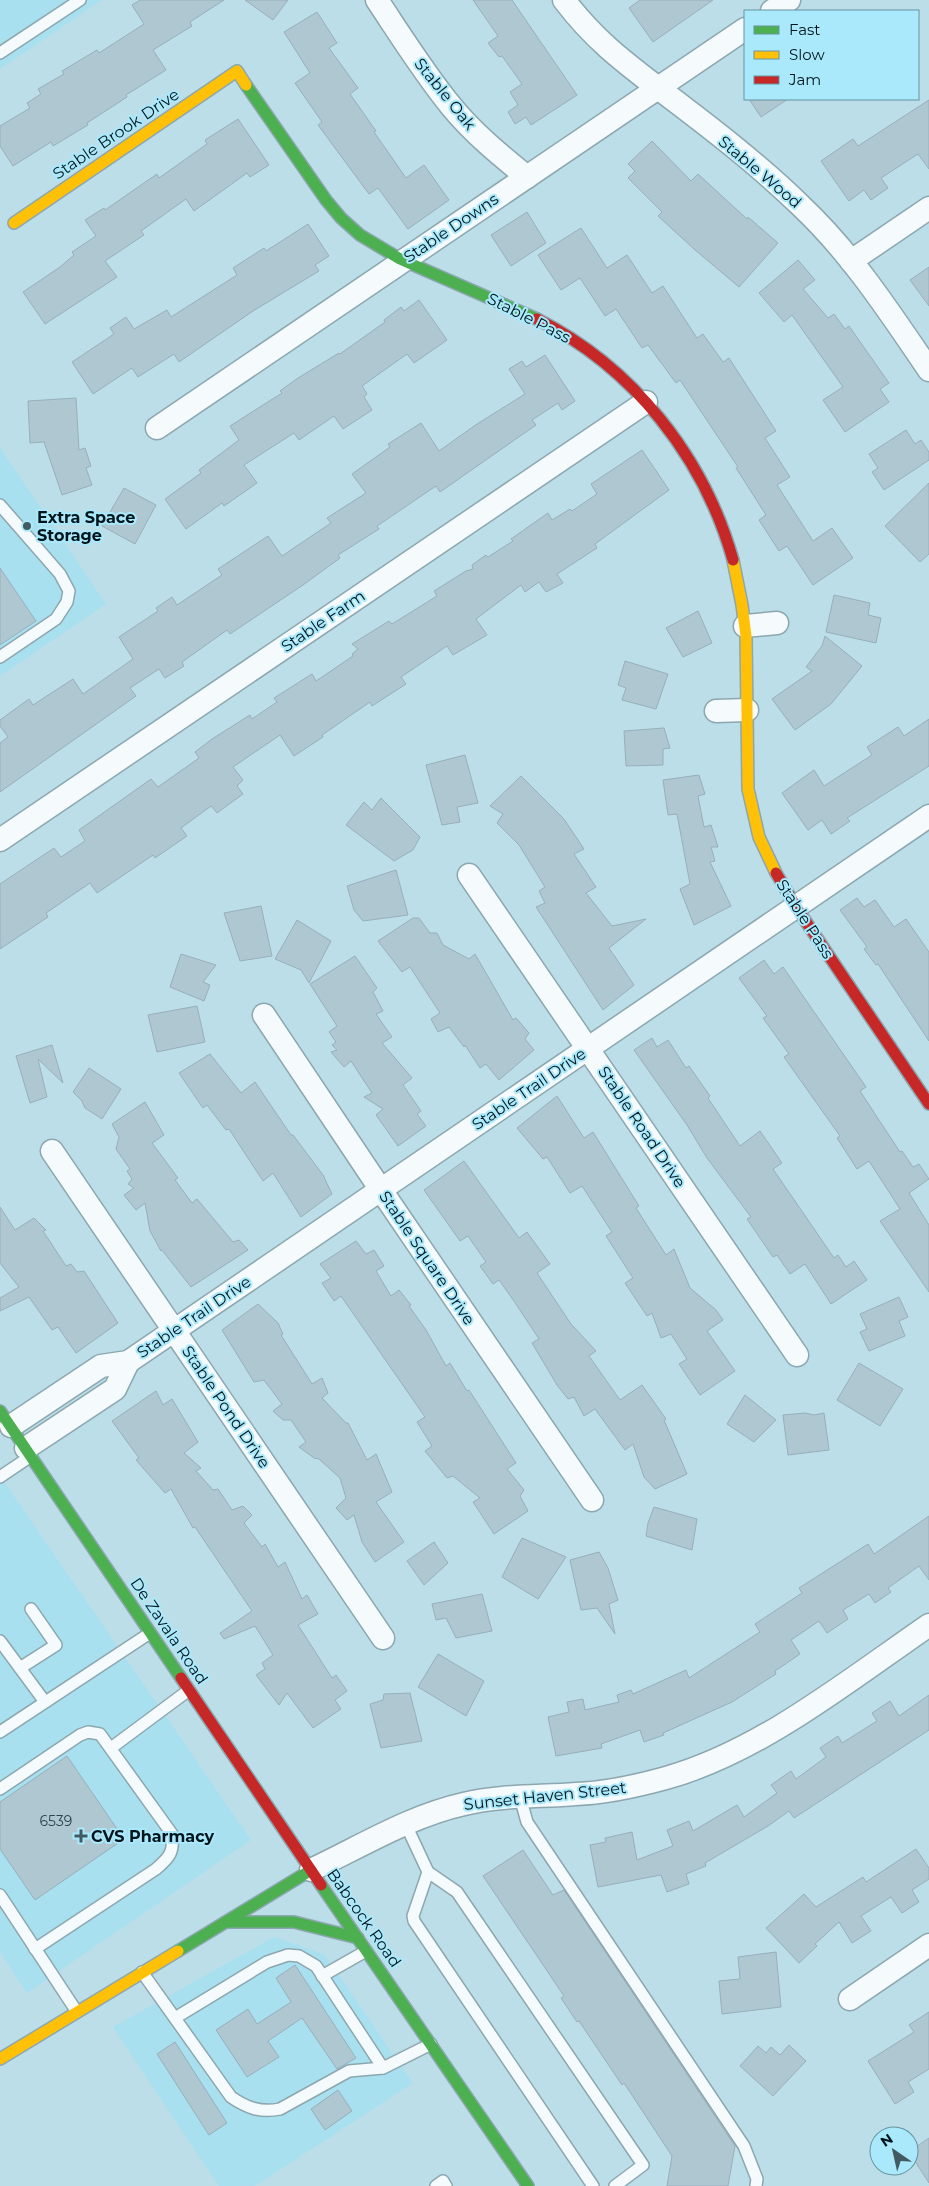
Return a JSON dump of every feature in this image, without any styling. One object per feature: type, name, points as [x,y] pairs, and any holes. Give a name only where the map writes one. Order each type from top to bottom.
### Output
[{"type":"street","name":"Stable Oak","points":[[377,0],[410,50],[452,106],[476,133],[527,177]]},
{"type":"street","name":"Stable Wood","points":[[564,0],[598,41],[751,162],[802,206],[867,280],[929,370]]},
{"type":"street","points":[[773,10],[788,0]]},
{"type":"street","name":"Stable Downs","points":[[158,428],[744,30]]},
{"type":"street","name":"Stable Brook Drive","points":[[14,223],[237,72]]},
{"type":"street","name":"Stable Pass","points":[[237,72],[330,206],[359,234],[376,246],[404,261],[512,307],[549,325],[596,357],[615,372],[646,402],[671,432],[694,466],[713,502],[727,537],[745,626],[747,710],[745,762],[752,815],[771,866],[796,907],[929,1104]]},
{"type":"street","points":[[852,261],[929,208]]},
{"type":"street","name":"Stable Farm","points":[[0,840],[646,402]]},
{"type":"street","points":[[745,626],[778,623]]},
{"type":"street","points":[[716,711],[747,710]]},
{"type":"street","name":"Stable Trail Drive","points":[[5,1419],[100,1366],[128,1362],[929,816]]},
{"type":"street","name":"Stable Road Drive","points":[[469,875],[797,1355]]},
{"type":"street","name":"Stable Square Drive","points":[[264,1015],[592,1500]]},
{"type":"street","name":"Stable Pond Drive","points":[[52,1151],[383,1638]]},
{"type":"street","name":"Stable Trail Drive","points":[[28,1452],[115,1389],[128,1362]]},
{"type":"street","name":"De Zavala Road","points":[[5,1419],[311,1870]]},
{"type":"street","name":"Sunset Haven Street","points":[[311,1870],[406,1825],[442,1810],[464,1804],[520,1796],[578,1794],[623,1788],[667,1778],[710,1763],[750,1744],[789,1721],[929,1625]]},
{"type":"street","name":"Babcock Road","points":[[0,2059],[311,1870],[528,2186]]},
{"type":"street","points":[[225,1922],[294,1922],[358,1938]]},
{"type":"street","points":[[850,1998],[929,1945]]},
{"type":"lane","points":[[0,53],[80,0]]},
{"type":"lane","points":[[0,505],[60,574],[69,591],[67,602],[56,619],[0,656]]},
{"type":"lane","points":[[0,1477],[28,1452]]},
{"type":"lane","points":[[20,1668],[56,1645],[31,1609]]},
{"type":"lane","points":[[0,1732],[150,1633]]},
{"type":"lane","points":[[0,1641],[45,1702]]},
{"type":"lane","points":[[111,1748],[189,1690]]},
{"type":"lane","points":[[0,1789],[88,1732],[100,1734],[172,1834],[174,1847],[168,1858],[156,1869],[35,1949]]},
{"type":"lane","points":[[520,1796],[527,1822],[744,2146],[757,2179],[756,2186]]},
{"type":"lane","points":[[406,1825],[428,1872],[457,1892],[643,2165],[615,2186]]},
{"type":"lane","points":[[428,1872],[413,1916],[414,1920],[593,2186]]},
{"type":"lane","points":[[0,1895],[77,2012]]},
{"type":"lane","points":[[322,1976],[367,1951]]},
{"type":"lane","points":[[175,2018],[267,1962],[288,1955],[299,1956],[316,1966],[383,2068]]},
{"type":"lane","points":[[142,1972],[231,2097],[248,2108],[269,2111],[280,2109],[348,2071],[383,2068],[431,2044]]},
{"type":"shaded area","points":[[0,0],[102,0],[0,69]]},
{"type":"shaded area","name":"Extra Space Storage","points":[[0,448],[106,604],[0,676]]},
{"type":"shaded area","points":[[0,1476],[251,1840],[27,1993],[0,1952]]},
{"type":"shaded area","points":[[274,1937],[324,1954],[413,2083],[255,2186],[219,2186],[113,2027]]},
{"type":"building","points":[[140,0],[224,0],[190,22],[192,26],[153,50],[166,70],[126,95],[127,97],[87,123],[88,125],[53,146],[51,142],[13,166],[0,146],[0,126],[30,108],[27,103],[41,94],[38,89],[64,74],[62,71],[97,50],[99,53],[144,24],[132,5]]},
{"type":"building","points":[[245,0],[288,0],[273,20]]},
{"type":"building","points":[[473,0],[512,0],[577,95],[531,125],[526,117],[515,124],[508,112],[518,105],[510,92],[522,84],[502,56],[499,57],[488,43],[498,36]]},
{"type":"building","points":[[640,0],[713,0],[653,42],[629,8]]},
{"type":"building","points":[[317,12],[337,43],[329,48],[358,88],[350,94],[406,178],[424,165],[449,200],[408,229],[378,188],[369,194],[318,125],[322,122],[295,83],[310,73],[284,32]]},
{"type":"building","points":[[750,100],[786,100],[761,117]]},
{"type":"building","points":[[929,100],[929,169],[918,154],[881,178],[888,188],[871,200],[864,190],[849,201],[821,161],[853,139],[858,146]]},
{"type":"building","points":[[238,119],[269,165],[250,177],[247,173],[194,211],[186,199],[141,231],[144,235],[105,261],[117,277],[45,324],[23,292],[60,267],[74,255],[72,252],[96,236],[85,220],[104,208],[105,210],[157,174],[159,178],[207,144],[205,140]]},
{"type":"building","points":[[652,141],[691,181],[698,174],[747,219],[748,217],[778,243],[739,287],[658,216],[662,212],[628,178],[635,171],[628,164]]},
{"type":"building","points":[[527,212],[546,243],[511,266],[491,235]]},
{"type":"building","points":[[308,224],[329,256],[315,265],[319,271],[253,311],[179,362],[174,354],[138,377],[132,368],[93,394],[72,362],[114,334],[110,328],[126,317],[134,329],[167,310],[171,317],[237,275],[233,268],[264,248],[266,251]]},
{"type":"building","points":[[581,228],[607,268],[627,255],[652,293],[663,286],[697,338],[703,334],[723,362],[729,358],[776,431],[765,438],[790,477],[777,485],[813,541],[832,528],[853,558],[813,585],[787,546],[779,551],[759,520],[766,515],[736,468],[738,467],[680,380],[676,383],[648,345],[642,348],[616,309],[605,316],[580,278],[561,290],[538,255]]},
{"type":"building","points":[[798,260],[815,280],[803,289],[828,318],[834,314],[845,329],[849,326],[889,383],[880,389],[889,402],[845,432],[823,400],[843,387],[792,315],[784,322],[759,293]]},
{"type":"building","points":[[929,267],[929,306],[910,280]]},
{"type":"building","points":[[419,300],[447,340],[414,363],[407,354],[362,386],[367,394],[364,397],[372,410],[343,429],[334,416],[299,440],[294,433],[244,465],[257,483],[224,506],[222,503],[186,529],[165,499],[201,473],[199,470],[239,440],[230,426],[282,393],[280,391],[298,378],[340,354],[385,322],[384,320],[401,307],[404,311]]},
{"type":"building","points":[[545,355],[575,401],[562,410],[558,403],[532,420],[536,425],[440,492],[436,486],[377,526],[379,529],[338,555],[340,558],[303,585],[230,634],[227,630],[182,662],[184,666],[165,678],[159,669],[130,688],[136,696],[0,792],[0,743],[8,737],[0,726],[0,720],[29,699],[33,705],[73,679],[83,694],[133,659],[119,637],[158,611],[156,608],[172,597],[177,605],[222,575],[218,569],[268,536],[282,556],[331,523],[327,518],[366,493],[352,474],[390,447],[388,444],[421,423],[439,451],[477,424],[525,394],[509,369],[522,361],[526,367]]},
{"type":"building","points":[[76,398],[79,450],[85,448],[91,466],[86,468],[92,485],[62,495],[44,442],[30,443],[28,401]]},
{"type":"building","points":[[906,430],[915,444],[921,440],[929,452],[929,460],[884,490],[872,472],[878,468],[869,454]]},
{"type":"building","points":[[642,450],[669,490],[595,544],[597,548],[557,574],[563,583],[546,592],[539,582],[525,592],[521,585],[476,619],[487,635],[453,655],[447,646],[401,677],[406,684],[372,706],[370,702],[294,756],[280,735],[233,767],[243,780],[237,786],[243,794],[217,813],[211,806],[181,828],[187,836],[155,858],[153,855],[97,893],[90,883],[46,913],[48,917],[0,949],[0,884],[54,848],[61,857],[85,841],[79,830],[151,779],[158,787],[199,758],[195,752],[212,739],[250,715],[252,719],[277,702],[274,698],[312,674],[316,681],[353,656],[352,654],[358,649],[352,644],[389,621],[392,624],[437,596],[434,591],[466,571],[473,569],[472,565],[486,555],[488,557],[513,541],[511,539],[548,513],[552,520],[570,509],[572,511],[597,494],[591,484]]},
{"type":"building","points":[[929,483],[929,554],[920,562],[885,526]]},
{"type":"building","points":[[124,488],[156,505],[135,544],[102,526]]},
{"type":"building","points":[[0,568],[36,621],[0,645]]},
{"type":"building","points":[[834,595],[870,603],[868,615],[881,618],[876,643],[826,632]]},
{"type":"building","points":[[698,611],[712,643],[683,657],[666,628]]},
{"type":"building","points":[[825,636],[862,666],[831,704],[795,730],[772,699],[812,671],[806,667],[822,646]]},
{"type":"building","points":[[625,661],[668,674],[656,709],[622,700],[626,688],[618,685]]},
{"type":"building","points":[[929,719],[929,766],[847,818],[850,821],[831,834],[822,820],[808,830],[782,793],[814,770],[824,786],[872,755],[867,747],[898,727],[904,736]]},
{"type":"building","points":[[664,728],[670,748],[663,749],[663,765],[626,766],[624,731]]},
{"type":"building","points":[[465,755],[478,803],[457,807],[460,822],[442,825],[426,765]]},
{"type":"building","points":[[699,775],[705,794],[698,796],[704,827],[711,825],[718,847],[711,847],[715,861],[710,862],[731,906],[694,925],[680,889],[690,884],[677,814],[668,815],[663,780]]},
{"type":"building","points":[[521,776],[564,819],[584,849],[574,854],[596,887],[586,893],[612,926],[646,919],[609,948],[634,985],[603,1010],[536,907],[545,903],[539,891],[545,887],[519,845],[497,823],[503,814],[490,806]]},
{"type":"building","points":[[381,798],[420,837],[413,850],[394,861],[346,825],[364,802],[372,810]]},
{"type":"building","points":[[396,870],[408,915],[363,921],[354,910],[347,886]]},
{"type":"building","points":[[857,898],[864,907],[875,900],[894,927],[906,919],[929,952],[929,1041],[878,964],[876,965],[864,949],[867,947],[840,910]]},
{"type":"building","points":[[261,906],[272,956],[240,961],[224,913]]},
{"type":"building","points":[[413,918],[419,918],[430,933],[437,933],[443,945],[469,959],[475,954],[513,1020],[516,1018],[529,1033],[525,1039],[534,1050],[499,1080],[486,1064],[480,1068],[465,1045],[464,1047],[449,1027],[438,1032],[431,1019],[440,1013],[410,967],[402,972],[378,941]]},
{"type":"building","points":[[297,920],[331,941],[309,983],[301,970],[275,959]]},
{"type":"building","points":[[181,954],[216,965],[203,982],[210,985],[204,1001],[170,987]]},
{"type":"building","points":[[355,956],[377,988],[373,992],[383,1011],[376,1014],[392,1037],[382,1043],[412,1078],[403,1085],[421,1111],[417,1114],[426,1126],[398,1146],[376,1115],[383,1109],[364,1097],[372,1093],[351,1061],[344,1067],[331,1052],[337,1050],[332,1045],[336,1042],[329,1032],[337,1026],[310,984]]},
{"type":"building","points":[[764,960],[774,974],[783,967],[866,1087],[860,1091],[900,1152],[902,1151],[913,1167],[919,1164],[929,1179],[909,1193],[929,1225],[929,1292],[880,1221],[900,1209],[869,1161],[857,1169],[837,1138],[840,1136],[784,1057],[789,1054],[763,1018],[767,1016],[739,978]]},
{"type":"building","points":[[197,1006],[205,1042],[157,1052],[148,1015]]},
{"type":"building","points":[[652,1038],[657,1047],[668,1040],[686,1068],[689,1066],[710,1096],[708,1098],[740,1146],[760,1131],[782,1163],[773,1169],[834,1258],[838,1255],[846,1267],[854,1261],[867,1280],[831,1304],[805,1264],[790,1274],[777,1255],[773,1257],[747,1219],[751,1217],[707,1158],[687,1125],[634,1050]]},
{"type":"building","points":[[52,1045],[63,1083],[38,1059],[47,1097],[30,1103],[16,1056]]},
{"type":"building","points":[[210,1054],[241,1093],[255,1082],[291,1135],[293,1135],[323,1175],[332,1194],[301,1217],[273,1173],[263,1181],[229,1129],[226,1130],[207,1105],[203,1108],[179,1073]]},
{"type":"building","points":[[89,1068],[121,1089],[102,1119],[85,1108],[82,1101],[73,1092]]},
{"type":"building","points":[[557,1096],[584,1138],[593,1132],[639,1206],[636,1208],[666,1255],[674,1249],[690,1288],[716,1310],[723,1320],[707,1331],[735,1371],[700,1395],[679,1364],[687,1359],[671,1334],[661,1338],[652,1313],[647,1316],[625,1283],[633,1278],[606,1236],[612,1232],[582,1186],[570,1193],[547,1157],[543,1159],[517,1128]]},
{"type":"building","points":[[145,1102],[164,1135],[152,1143],[178,1178],[175,1180],[192,1203],[197,1199],[233,1242],[239,1240],[248,1250],[191,1287],[161,1251],[150,1231],[145,1203],[136,1210],[124,1195],[134,1188],[128,1184],[132,1179],[127,1171],[130,1169],[116,1149],[119,1137],[112,1124]]},
{"type":"building","points":[[464,1161],[519,1238],[527,1232],[550,1264],[537,1273],[571,1324],[596,1351],[589,1356],[620,1400],[642,1385],[666,1419],[664,1420],[687,1474],[655,1489],[644,1477],[633,1444],[625,1450],[595,1409],[584,1416],[574,1397],[568,1399],[557,1385],[532,1343],[539,1339],[514,1301],[499,1280],[493,1284],[480,1266],[486,1262],[468,1236],[460,1241],[424,1190]]},
{"type":"building","points":[[0,1207],[15,1230],[34,1218],[46,1230],[43,1231],[66,1266],[71,1264],[77,1272],[84,1271],[118,1323],[76,1353],[58,1327],[52,1330],[29,1297],[0,1311],[0,1298],[19,1287],[0,1263]]},
{"type":"building","points":[[356,1241],[366,1254],[374,1250],[384,1266],[376,1271],[391,1296],[399,1290],[411,1305],[409,1306],[426,1330],[446,1366],[450,1363],[516,1463],[507,1469],[524,1490],[520,1496],[528,1511],[494,1534],[473,1502],[480,1498],[453,1476],[447,1478],[425,1451],[432,1446],[417,1422],[425,1417],[341,1296],[334,1301],[322,1283],[331,1278],[320,1264]]},
{"type":"building","points":[[899,1297],[908,1317],[899,1321],[905,1336],[869,1351],[860,1332],[867,1329],[860,1314]]},
{"type":"building","points":[[258,1304],[278,1323],[283,1334],[281,1335],[312,1384],[322,1378],[328,1393],[322,1398],[348,1423],[367,1460],[376,1454],[392,1492],[376,1502],[404,1542],[375,1562],[362,1542],[354,1515],[347,1520],[336,1508],[346,1498],[340,1478],[319,1459],[314,1458],[299,1447],[306,1442],[291,1420],[283,1420],[273,1411],[282,1404],[264,1380],[254,1382],[222,1330]]},
{"type":"building","points":[[859,1363],[903,1389],[880,1426],[837,1400]]},
{"type":"building","points":[[156,1391],[163,1405],[172,1399],[198,1442],[184,1453],[201,1468],[196,1471],[213,1490],[218,1489],[232,1510],[243,1506],[252,1515],[244,1523],[262,1547],[265,1544],[278,1567],[285,1562],[302,1599],[307,1595],[318,1614],[298,1625],[332,1678],[336,1675],[347,1691],[335,1700],[341,1709],[313,1728],[287,1693],[279,1705],[256,1675],[265,1669],[262,1663],[273,1655],[255,1626],[224,1639],[220,1633],[252,1611],[195,1527],[193,1528],[171,1489],[165,1493],[136,1460],[139,1458],[112,1421]]},
{"type":"building","points":[[745,1395],[776,1420],[754,1442],[727,1424]]},
{"type":"building","points":[[805,1413],[814,1415],[824,1413],[829,1450],[788,1455],[783,1415]]},
{"type":"building","points":[[654,1507],[697,1519],[692,1550],[646,1536],[648,1523]]},
{"type":"building","points":[[929,1516],[929,1580],[919,1566],[888,1588],[891,1592],[875,1603],[869,1594],[843,1610],[848,1619],[827,1633],[819,1621],[791,1640],[800,1654],[775,1671],[776,1674],[732,1702],[663,1733],[664,1735],[644,1742],[640,1730],[601,1744],[602,1748],[556,1756],[548,1717],[569,1712],[567,1702],[583,1699],[585,1710],[619,1702],[617,1695],[631,1690],[633,1694],[686,1670],[689,1678],[760,1632],[755,1624],[802,1593],[799,1588],[868,1544],[874,1554]]},
{"type":"building","points":[[522,1538],[566,1557],[538,1599],[502,1577]]},
{"type":"building","points":[[434,1542],[448,1563],[424,1585],[407,1561]]},
{"type":"building","points":[[599,1552],[608,1568],[618,1600],[609,1604],[615,1634],[597,1608],[581,1610],[570,1560]]},
{"type":"building","points":[[482,1594],[492,1631],[456,1638],[446,1618],[436,1620],[432,1604]]},
{"type":"building","points":[[438,1654],[484,1681],[466,1716],[418,1687]]},
{"type":"building","points":[[410,1693],[422,1741],[381,1748],[370,1704],[383,1700],[384,1694]]},
{"type":"building","points":[[929,1695],[929,1730],[794,1818],[789,1811],[768,1826],[705,1863],[706,1866],[686,1874],[689,1884],[667,1892],[661,1875],[598,1887],[590,1845],[606,1842],[605,1838],[632,1832],[637,1860],[673,1846],[667,1830],[689,1821],[693,1831],[737,1805],[744,1817],[777,1793],[771,1785],[791,1771],[796,1779],[826,1757],[820,1748],[838,1736],[842,1743],[877,1721],[872,1713],[890,1701],[899,1716]]},
{"type":"building","name":"CVS Pharmacy","points":[[67,1756],[124,1839],[35,1900],[0,1849],[0,1802]]},
{"type":"building","points":[[916,1849],[929,1868],[929,1879],[912,1890],[919,1902],[902,1913],[891,1897],[861,1916],[871,1931],[852,1943],[839,1922],[815,1944],[817,1946],[799,1963],[766,1928],[804,1894],[816,1907],[863,1877],[866,1882]]},
{"type":"building","points":[[523,1850],[553,1895],[564,1890],[735,2146],[728,2186],[667,2186],[672,2156],[624,2083],[622,2085],[579,2021],[577,2022],[561,1998],[564,1996],[483,1876]]},
{"type":"building","points":[[776,1952],[781,2007],[722,2014],[719,1981],[740,1979],[738,1957]]},
{"type":"building","points":[[295,1965],[356,2058],[337,2069],[302,2018],[268,2041],[279,2057],[247,2077],[216,2030],[248,2009],[257,2024],[291,2002],[276,1978]]},
{"type":"building","points":[[929,2012],[929,2069],[908,2082],[914,2092],[895,2104],[868,2061],[914,2032],[909,2025]]},
{"type":"building","points":[[175,2042],[227,2123],[209,2135],[157,2054]]},
{"type":"building","points":[[789,2045],[806,2061],[773,2096],[740,2066],[758,2046],[766,2053],[771,2047],[780,2055]]},
{"type":"building","points":[[338,2090],[352,2111],[325,2130],[311,2109]]},
{"type":"building","points":[[929,2138],[929,2183],[919,2168],[919,2145]]},
{"type":"traffic: fast","points":[[246,85],[326,200],[341,218],[360,235],[400,259],[537,319]]},
{"type":"traffic: fast","points":[[0,1411],[181,1678]]},
{"type":"traffic: fast","points":[[178,1951],[311,1870]]},
{"type":"traffic: fast","points":[[321,1885],[528,2186]]},
{"type":"traffic: fast","points":[[226,1922],[294,1922],[358,1938]]},
{"type":"traffic: slow","points":[[14,223],[237,71],[246,85]]},
{"type":"traffic: slow","points":[[733,560],[746,636],[748,789],[759,837],[776,873]]},
{"type":"traffic: slow","points":[[0,2059],[178,1951]]},
{"type":"traffic: jam","points":[[537,319],[572,339],[604,362],[634,389],[660,419],[684,451],[704,486],[720,522],[733,560]]},
{"type":"traffic: jam","points":[[776,873],[798,910],[929,1104]]},
{"type":"traffic: jam","points":[[181,1678],[321,1885]]},
{"type":"place","name":"Extra Space Storage","points":[[27,526]]},
{"type":"place","name":"CVS Pharmacy","points":[[81,1836]]}]
